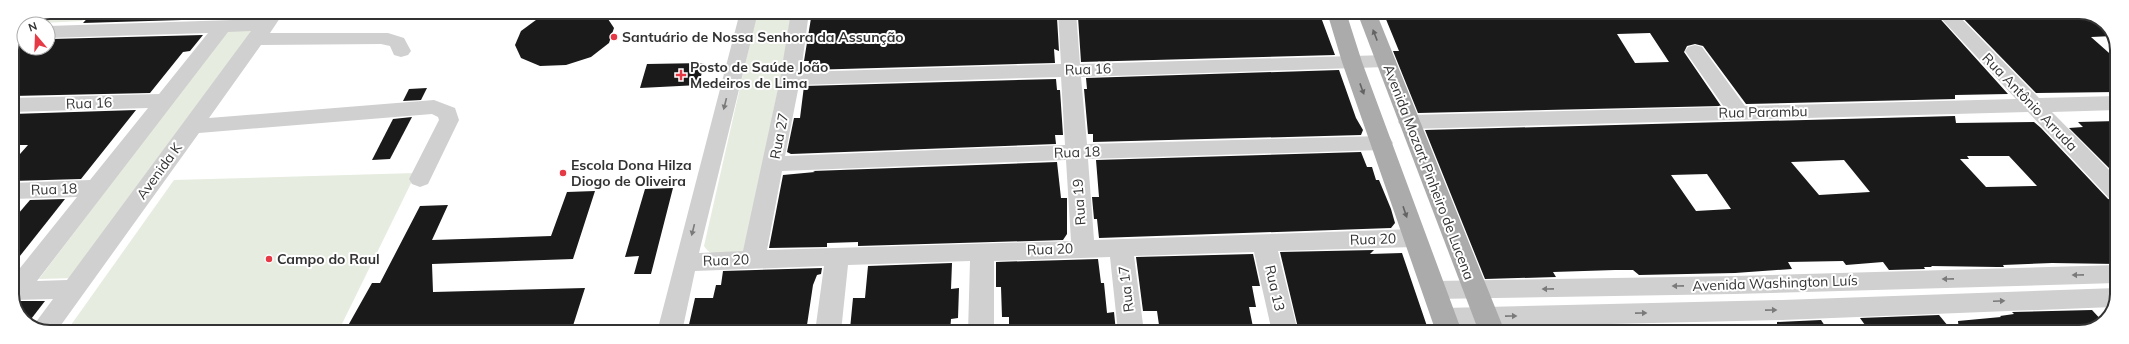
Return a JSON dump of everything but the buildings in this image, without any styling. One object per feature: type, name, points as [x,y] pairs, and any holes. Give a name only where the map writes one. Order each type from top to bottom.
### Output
[{"type":"main road","points":[[1338,19],[1414,238],[1447,325]]},
{"type":"main road","name":"Avenida Mozart Pinheiro de Lucena","points":[[1369,19],[1489,324]]},
{"type":"street","points":[[672,325],[685,262],[747,19]]},
{"type":"street","name":"Rua 27","points":[[753,259],[790,79],[799,19]]},
{"type":"street","name":"Rua 19","points":[[1067,19],[1082,248]]},
{"type":"street","name":"Rua Antônio Arruda","points":[[1951,19],[2110,185]]},
{"type":"street","points":[[56,32],[265,25],[395,39],[400,43],[401,51]]},
{"type":"street","name":"Avenida K","points":[[47,325],[265,25]]},
{"type":"street","points":[[19,285],[223,26]]},
{"type":"street","points":[[1695,50],[1739,113]]},
{"type":"street","name":"Rua 16","points":[[790,79],[1386,61]]},
{"type":"street","name":"Rua 16","points":[[19,105],[165,101]]},
{"type":"street","name":"Rua Parambu","points":[[1409,122],[2110,103]]},
{"type":"street","points":[[192,126],[434,108],[448,113],[449,120],[420,179]]},
{"type":"street","name":"Rua 18","points":[[773,164],[1076,152],[1382,143]]},
{"type":"street","name":"Rua 18","points":[[19,191],[96,188]]},
{"type":"street","name":"Rua 20","points":[[685,262],[1414,238]]},
{"type":"street","name":"Rua 13","points":[[1264,243],[1283,325]]},
{"type":"street","name":"Rua 17","points":[[1121,247],[1130,325]]},
{"type":"street","points":[[981,325],[982,252]]},
{"type":"street","points":[[829,325],[837,258]]},
{"type":"street","name":"Avenida Washington Luís","points":[[1434,290],[2110,274]]},
{"type":"street","points":[[1896,280],[1914,304]]},
{"type":"street","points":[[19,291],[74,289]]},
{"type":"street","name":"Avenida Washington Luís","points":[[1447,325],[1914,304],[2110,297]]},
{"type":"shaded area","points":[[56,19],[84,19],[82,21],[56,22]]},
{"type":"shaded area","points":[[756,19],[792,19],[745,250],[729,255],[717,255],[712,253],[704,246]]},
{"type":"shaded area","points":[[256,29],[76,278],[39,279],[227,30]]},
{"type":"shaded area","name":"Campo do Raul","points":[[416,173],[341,325],[71,325],[174,180]]},
{"type":"place","name":"Santuário de Nossa Senhora da Assunção","points":[[614,37]]},
{"type":"place","name":"Posto de Saúde João Medeiros de Lima","points":[[681,75]]},
{"type":"place","name":"Escola Dona Hilza Diogo de Oliveira","points":[[563,173]]},
{"type":"place","name":"Campo do Raul","points":[[269,259]]}]
